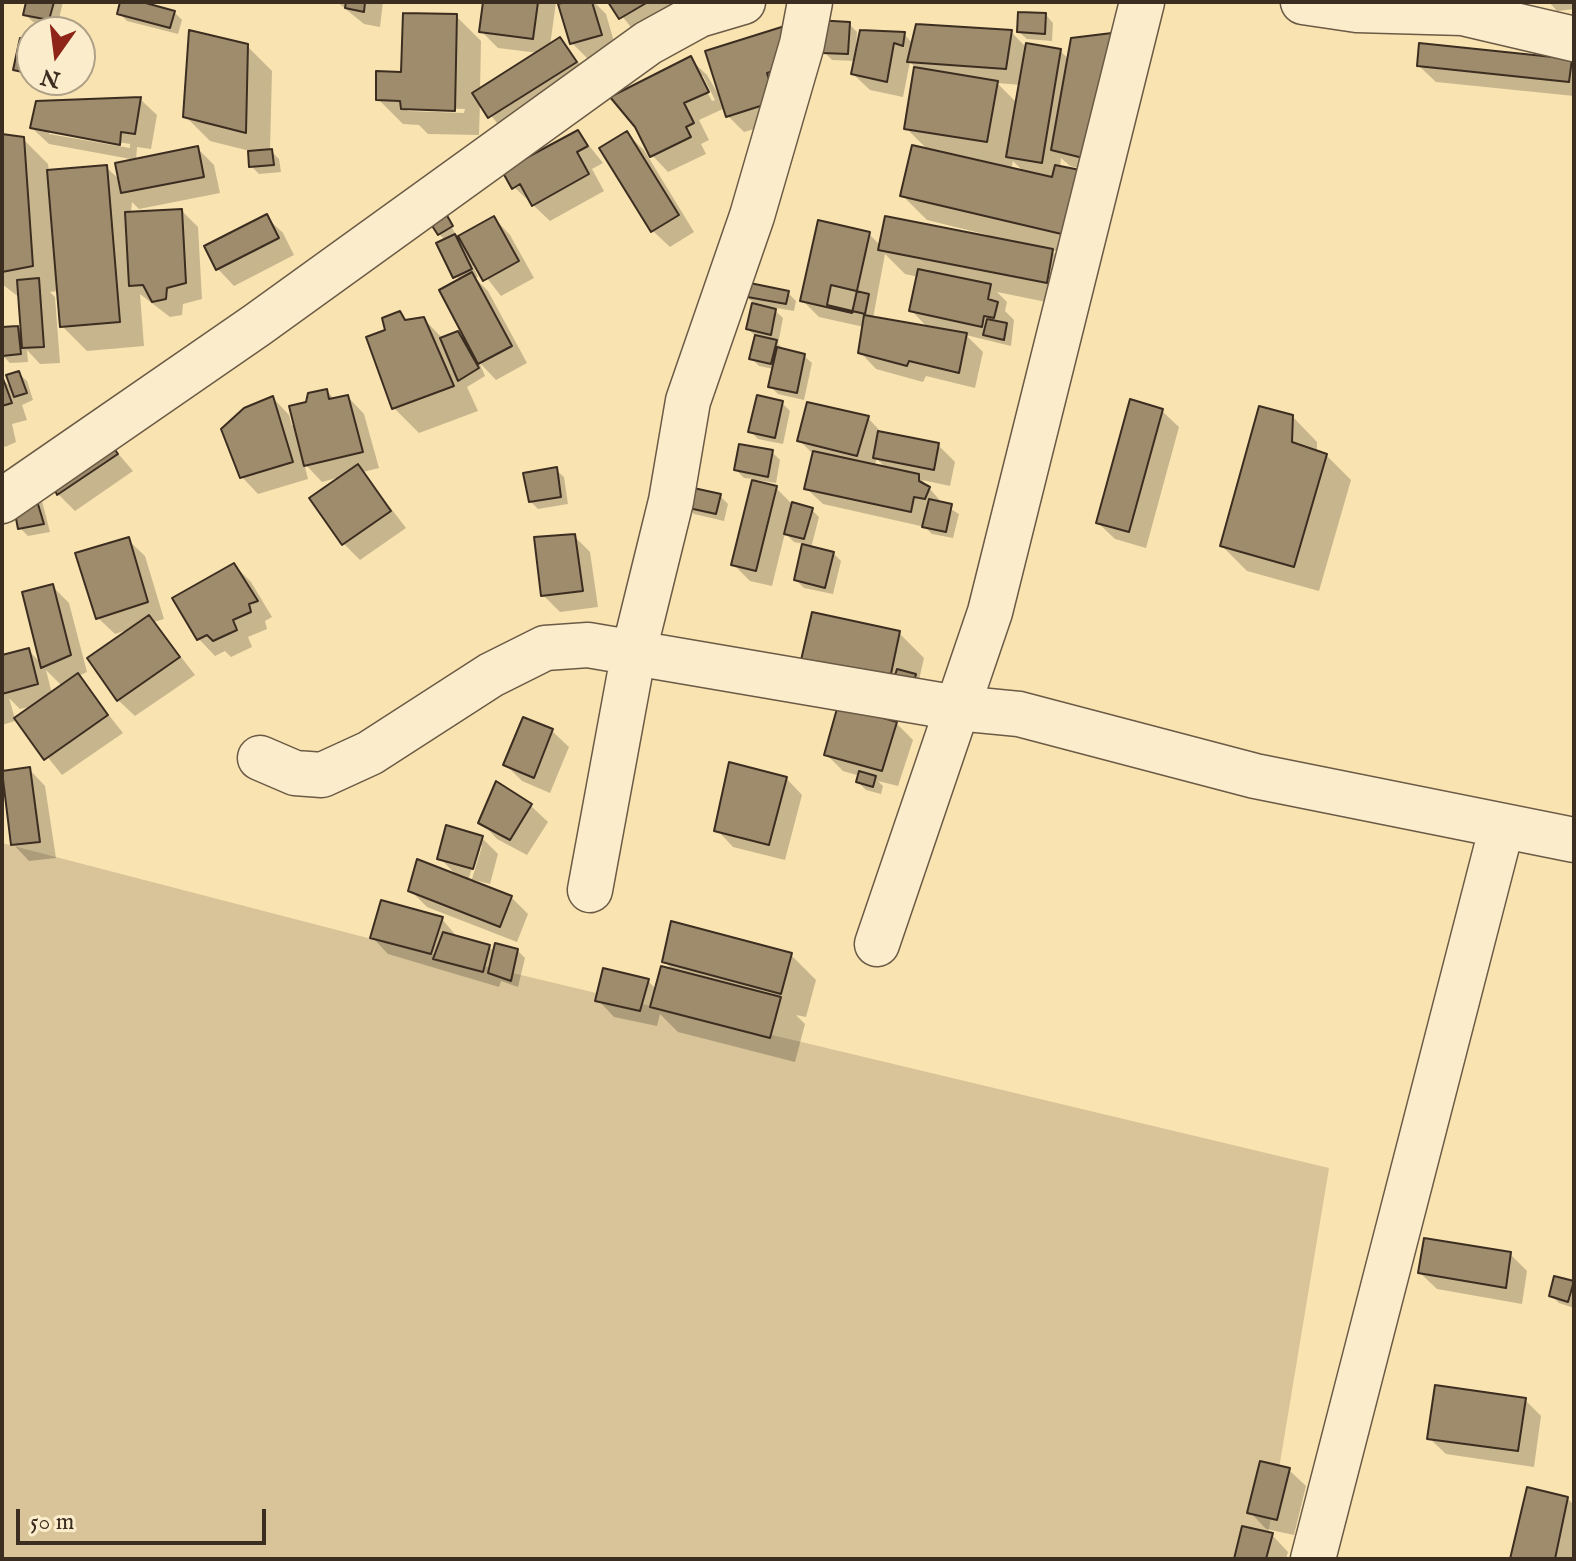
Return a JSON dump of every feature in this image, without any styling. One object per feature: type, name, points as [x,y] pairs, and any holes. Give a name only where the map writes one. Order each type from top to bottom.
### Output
[{"type":"street","points":[[2,501],[257,325],[648,43],[699,15],[743,2]]},
{"type":"street","points":[[590,890],[634,651],[671,501],[688,401],[756,203],[802,44],[810,2]]},
{"type":"street","points":[[877,944],[990,612],[1142,2]]},
{"type":"street","points":[[1320,3],[1357,10],[1463,13],[1574,39]]},
{"type":"street","points":[[260,758],[295,773],[322,775],[370,753],[491,675],[545,648],[588,645],[957,708],[1019,714],[1255,776],[1574,840]]},
{"type":"street","points":[[1313,1559],[1502,826]]},
{"type":"shaded area","points":[[2,843],[387,943],[1329,1168],[1264,1559],[2,1559]]},
{"type":"building","points":[[26,2],[54,2],[50,16],[23,15]]},
{"type":"building","points":[[120,2],[142,2],[175,11],[170,28],[117,14]]},
{"type":"building","points":[[346,2],[365,2],[364,12],[345,8]]},
{"type":"building","points":[[483,2],[538,2],[533,39],[479,32]]},
{"type":"building","points":[[592,2],[602,35],[570,44],[558,4]]},
{"type":"building","points":[[608,2],[648,2],[619,19]]},
{"type":"building","points":[[1018,12],[1046,13],[1045,34],[1017,32]]},
{"type":"building","points":[[403,13],[457,14],[455,111],[401,109],[400,101],[376,100],[376,71],[401,72]]},
{"type":"building","points":[[815,20],[850,22],[848,54],[822,53]]},
{"type":"building","points":[[916,24],[1012,30],[1006,69],[907,62]]},
{"type":"building","points":[[788,25],[785,67],[767,73],[776,101],[726,117],[705,51]]},
{"type":"building","points":[[189,30],[248,44],[246,133],[183,117]]},
{"type":"building","points":[[860,30],[905,32],[903,46],[894,43],[887,82],[851,74]]},
{"type":"building","points":[[1112,33],[1083,158],[1051,150],[1071,38]]},
{"type":"building","points":[[560,37],[577,62],[488,118],[472,93]]},
{"type":"building","points":[[1026,43],[1061,49],[1042,163],[1006,157]]},
{"type":"building","points":[[1419,43],[1572,59],[1569,82],[1417,66]]},
{"type":"building","points":[[691,56],[709,92],[684,103],[694,123],[686,127],[691,137],[650,157],[635,127],[610,97]]},
{"type":"building","points":[[914,67],[998,81],[987,142],[904,129]]},
{"type":"building","points":[[141,97],[135,134],[121,132],[120,145],[30,128],[36,101]]},
{"type":"building","points":[[578,130],[588,146],[577,152],[589,174],[532,206],[520,184],[512,189],[502,171]]},
{"type":"building","points":[[627,131],[679,215],[651,232],[599,148]]},
{"type":"building","points":[[2,134],[24,137],[33,266],[2,272]]},
{"type":"building","points":[[912,145],[1052,177],[1055,165],[1085,171],[1070,236],[900,196]]},
{"type":"building","points":[[198,146],[204,177],[121,193],[115,163]]},
{"type":"building","points":[[272,149],[274,165],[249,167],[248,151]]},
{"type":"building","points":[[107,165],[120,322],[60,327],[47,170]]},
{"type":"building","points":[[182,209],[186,283],[167,288],[166,299],[152,302],[143,285],[129,286],[125,212]]},
{"type":"building","points":[[445,212],[453,226],[438,235],[429,221]]},
{"type":"building","points":[[267,214],[279,238],[216,270],[204,246]]},
{"type":"building","points":[[494,216],[519,261],[483,281],[458,236]]},
{"type":"building","points":[[885,216],[1053,249],[1047,283],[878,250]]},
{"type":"building","points":[[818,220],[870,232],[852,313],[800,301]]},
{"type":"building","points":[[455,234],[472,269],[453,278],[436,243]]},
{"type":"building","points":[[918,269],[991,284],[988,299],[998,302],[994,318],[984,316],[982,327],[909,311]]},
{"type":"building","points":[[472,272],[512,346],[478,364],[439,290]]},
{"type":"building","points":[[39,278],[44,347],[22,348],[17,280]]},
{"type":"building","points":[[745,282],[789,291],[786,304],[742,296]]},
{"type":"building","points":[[831,285],[869,294],[865,314],[827,305]]},
{"type":"building","points":[[752,303],[776,309],[771,335],[746,329]]},
{"type":"building","points":[[400,311],[405,320],[424,317],[454,386],[392,409],[366,337],[385,330],[382,318]]},
{"type":"building","points":[[864,315],[967,333],[959,373],[909,361],[907,366],[858,353]]},
{"type":"building","points":[[987,319],[1007,323],[1004,340],[983,335]]},
{"type":"building","points":[[18,326],[21,354],[2,356],[2,327]]},
{"type":"building","points":[[458,331],[479,368],[458,381],[440,338]]},
{"type":"building","points":[[755,335],[777,340],[771,364],[749,359]]},
{"type":"building","points":[[777,347],[805,354],[797,393],[768,387]]},
{"type":"building","points":[[19,371],[27,393],[14,397],[6,375]]},
{"type":"building","points":[[2,376],[12,403],[2,406]]},
{"type":"building","points":[[327,389],[329,399],[348,395],[363,452],[304,466],[289,406],[306,402],[308,393]]},
{"type":"building","points":[[757,395],[783,401],[775,438],[748,432]]},
{"type":"building","points":[[273,396],[293,462],[240,478],[221,429],[244,408]]},
{"type":"building","points":[[1130,399],[1163,409],[1129,532],[1096,523]]},
{"type":"building","points":[[807,402],[869,416],[857,456],[797,441]]},
{"type":"building","points":[[1259,406],[1293,415],[1292,442],[1327,454],[1294,567],[1220,546]]},
{"type":"building","points":[[878,431],[939,443],[934,470],[873,458]]},
{"type":"building","points":[[104,434],[118,454],[57,495],[49,475]]},
{"type":"building","points":[[739,444],[773,450],[768,477],[734,470]]},
{"type":"building","points":[[813,451],[919,474],[919,481],[930,487],[925,499],[914,497],[911,512],[804,489]]},
{"type":"building","points":[[358,464],[391,511],[342,545],[309,498]]},
{"type":"building","points":[[557,467],[561,497],[529,502],[523,473]]},
{"type":"building","points":[[752,480],[777,486],[756,571],[731,565]]},
{"type":"building","points":[[689,487],[721,494],[716,514],[684,507]]},
{"type":"building","points":[[34,491],[44,524],[18,529],[12,497]]},
{"type":"building","points":[[929,499],[952,504],[946,532],[922,527]]},
{"type":"building","points":[[792,502],[813,508],[804,539],[784,534]]},
{"type":"building","points":[[575,534],[583,591],[541,596],[534,537]]},
{"type":"building","points":[[129,537],[148,602],[96,619],[75,553]]},
{"type":"building","points":[[802,544],[834,552],[825,588],[794,580]]},
{"type":"building","points":[[234,563],[258,601],[249,604],[251,612],[233,620],[237,630],[213,641],[207,635],[197,640],[172,598]]},
{"type":"building","points":[[53,584],[71,655],[41,668],[22,592]]},
{"type":"building","points":[[812,612],[900,631],[888,688],[799,669]]},
{"type":"building","points":[[149,615],[180,657],[117,701],[87,658]]},
{"type":"building","points":[[29,648],[38,684],[2,694],[2,655]]},
{"type":"building","points":[[897,669],[916,674],[910,697],[890,691]]},
{"type":"building","points":[[78,673],[108,715],[44,760],[14,718]]},
{"type":"building","points":[[838,705],[897,722],[882,771],[824,755]]},
{"type":"building","points":[[523,717],[553,729],[534,778],[503,765]]},
{"type":"building","points":[[729,762],[787,777],[769,845],[714,831]]},
{"type":"building","points":[[30,767],[40,842],[11,845],[2,771]]},
{"type":"building","points":[[859,771],[876,776],[873,787],[856,782]]},
{"type":"building","points":[[496,781],[532,804],[510,840],[478,823]]},
{"type":"building","points":[[446,825],[483,836],[473,869],[437,859]]},
{"type":"building","points":[[417,859],[512,896],[500,927],[408,891]]},
{"type":"building","points":[[381,900],[443,917],[431,954],[370,938]]},
{"type":"building","points":[[671,921],[792,953],[781,994],[662,962]]},
{"type":"building","points":[[443,932],[490,945],[483,972],[433,959]]},
{"type":"building","points":[[495,943],[518,949],[511,981],[488,973]]},
{"type":"building","points":[[661,966],[781,997],[770,1038],[650,1007]]},
{"type":"building","points":[[603,968],[649,979],[640,1011],[595,1001]]},
{"type":"building","points":[[1424,1238],[1511,1252],[1506,1288],[1418,1273]]},
{"type":"building","points":[[1554,1276],[1574,1281],[1568,1302],[1549,1296]]},
{"type":"building","points":[[1435,1385],[1526,1398],[1518,1451],[1427,1439]]},
{"type":"building","points":[[1260,1461],[1290,1468],[1277,1520],[1247,1513]]},
{"type":"building","points":[[1527,1487],[1568,1497],[1555,1559],[1510,1559]]},
{"type":"building","points":[[1242,1526],[1273,1533],[1266,1559],[1234,1559]]}]
